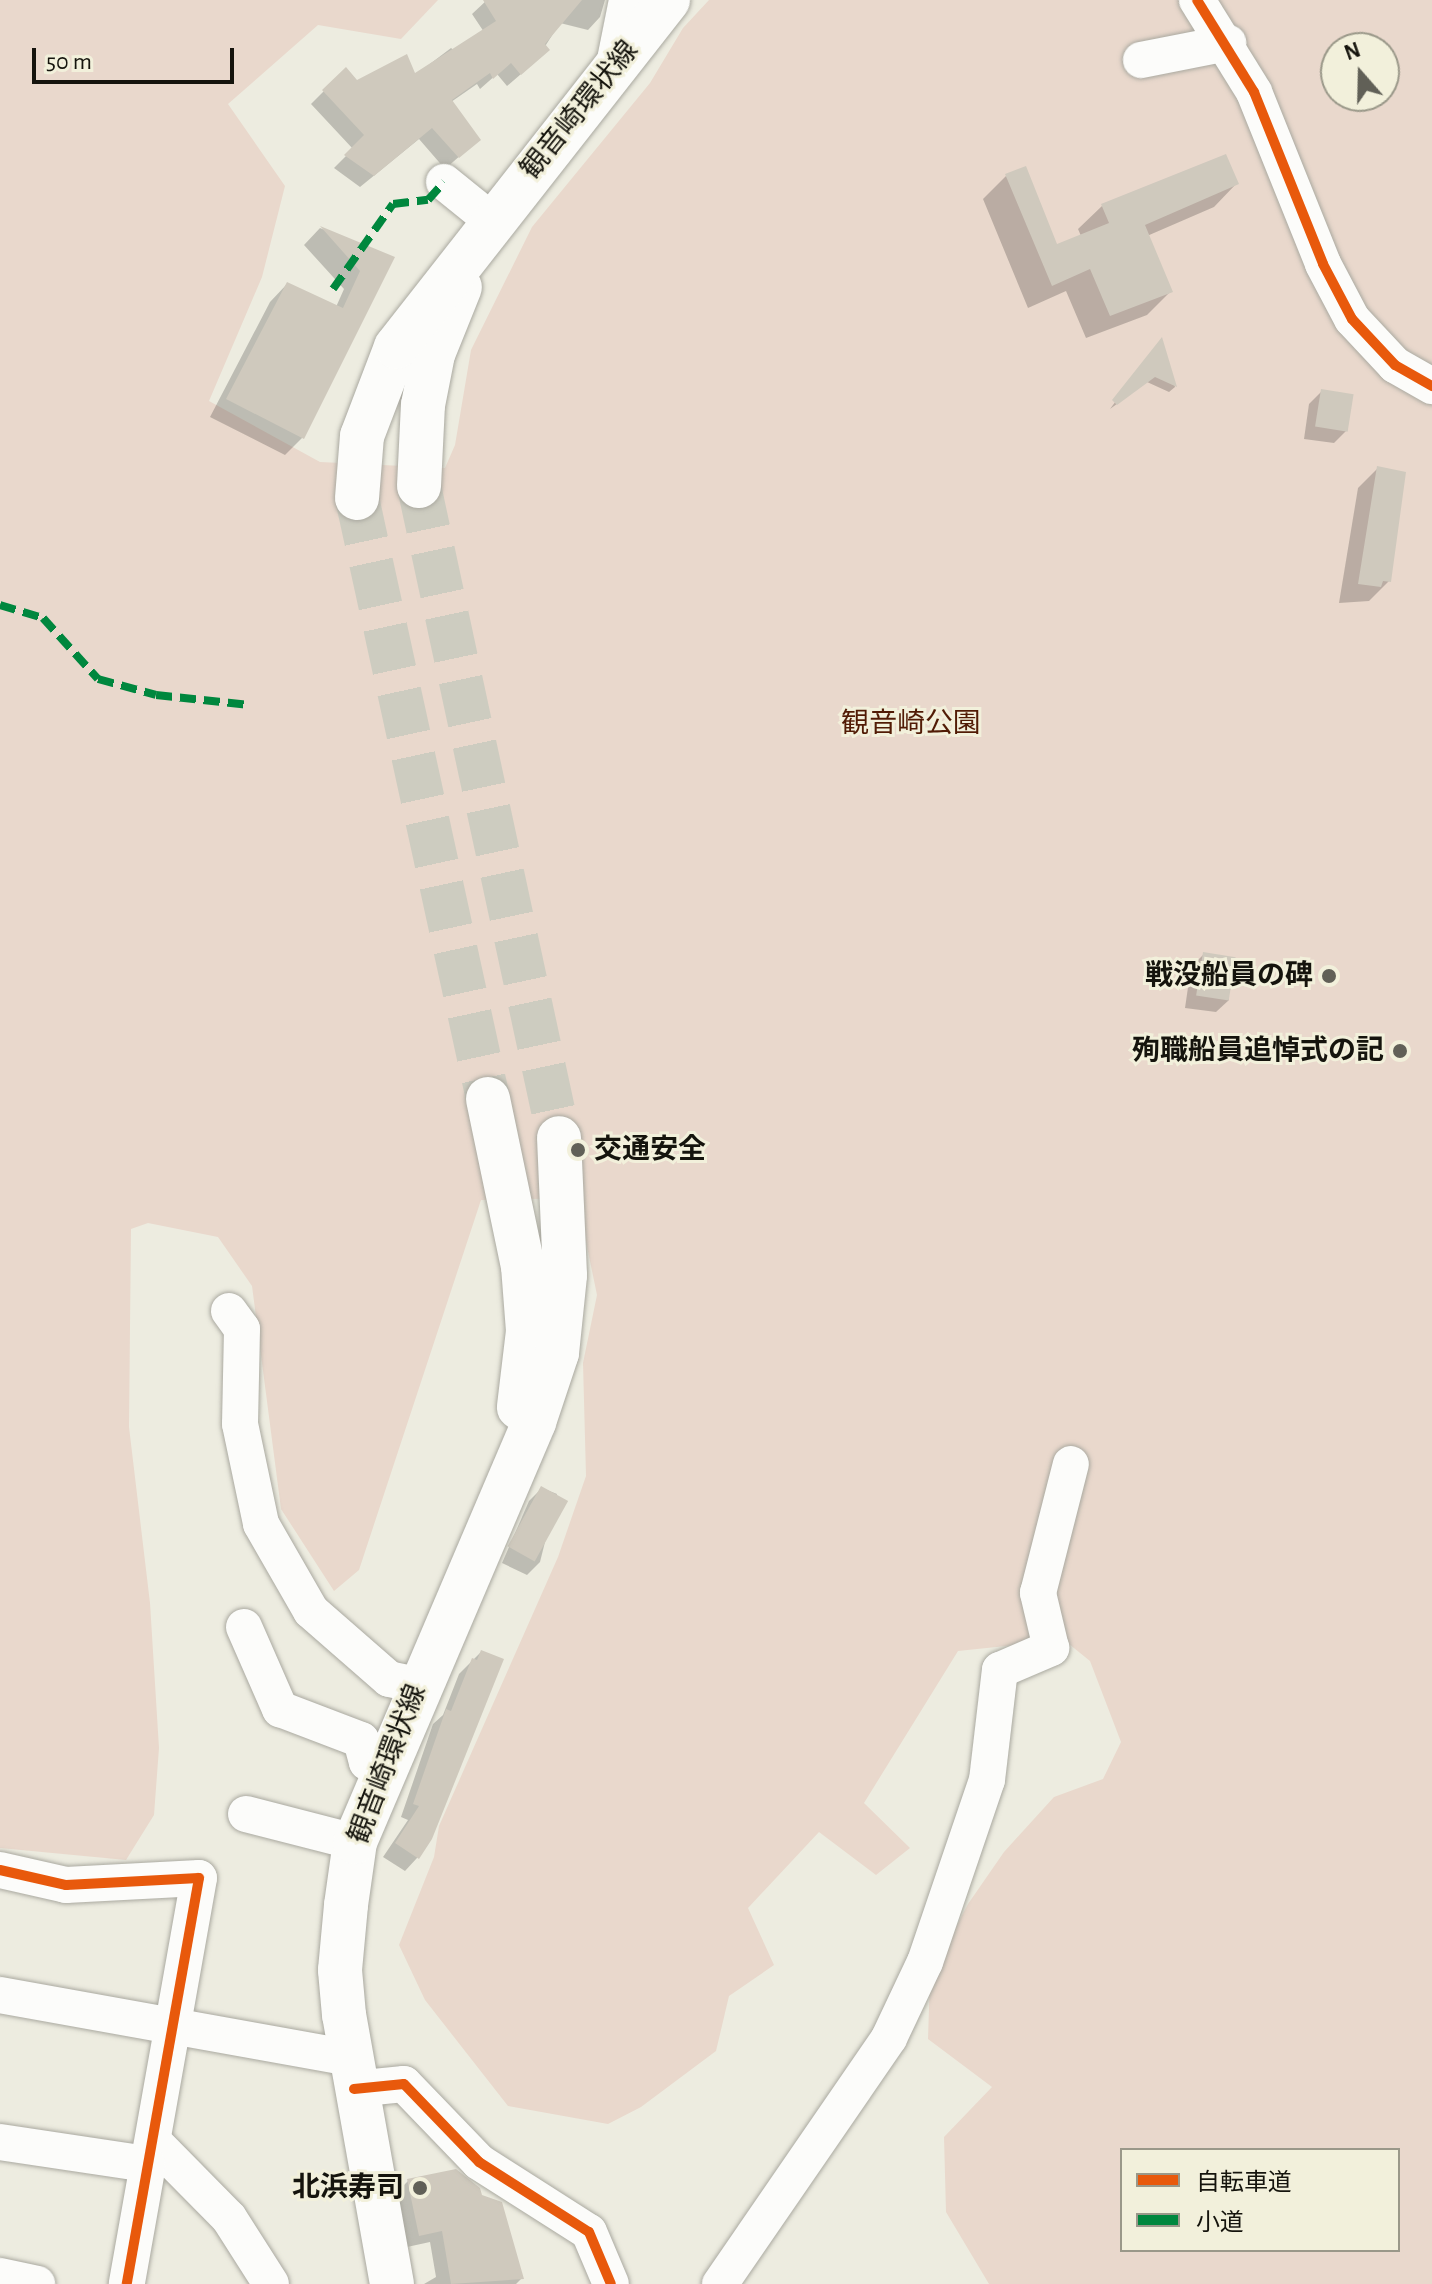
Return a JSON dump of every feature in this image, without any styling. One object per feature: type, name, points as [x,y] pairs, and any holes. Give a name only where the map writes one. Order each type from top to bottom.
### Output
[{"type":"main road","name":"観音崎環状線","points":[[357,498],[362,436],[396,347],[491,220],[668,0]]},
{"type":"main road","name":"観音崎環状線","points":[[419,486],[423,405],[433,354],[491,220]]},
{"type":"main road","name":"観音崎環状線","points":[[488,1099],[523,1266],[528,1331],[501,1496]]},
{"type":"main road","name":"観音崎環状線","points":[[392,2284],[352,2074],[340,1970],[355,1842],[418,1685],[501,1496],[557,1353],[565,1275],[559,1138]]},
{"type":"street","points":[[613,70],[627,0]]},
{"type":"street","points":[[1197,0],[1228,43],[1352,319],[1395,365],[1432,386]]},
{"type":"street","points":[[1141,60],[1228,43]]},
{"type":"street","points":[[444,182],[491,220]]},
{"type":"street","points":[[229,1311],[242,1329],[240,1424],[261,1524],[311,1611],[389,1679],[418,1685]]},
{"type":"street","points":[[720,2284],[889,2038],[925,1962],[987,1780],[1000,1670],[1051,1648],[1038,1593],[1071,1464]]},
{"type":"street","points":[[244,1627],[280,1709],[361,1740],[367,1762],[385,1768]]},
{"type":"street","points":[[246,1814],[355,1842]]},
{"type":"street","points":[[0,1870],[66,1885],[199,1878],[127,2284]]},
{"type":"street","points":[[0,1995],[172,2027],[352,2074],[404,2084],[479,2162],[589,2232],[611,2284]]},
{"type":"street","points":[[0,2142],[150,2153],[229,2218],[271,2284]]},
{"type":"street","points":[[0,2276],[37,2284]]},
{"type":"green space","name":"観音崎公園","points":[[0,0],[438,0],[401,39],[318,25],[228,104],[285,186],[262,277],[209,401],[320,462],[445,468],[455,445],[471,350],[532,227],[650,83],[683,28],[709,0],[1432,0],[1432,2284],[989,2284],[946,2212],[944,2137],[992,2087],[928,2039],[930,1976],[968,1904],[1004,1852],[1054,1797],[1103,1779],[1121,1742],[1090,1661],[1064,1640],[958,1651],[864,1803],[910,1848],[876,1875],[819,1832],[748,1908],[774,1965],[729,1996],[716,2051],[641,2107],[608,2124],[508,2106],[425,2000],[399,1945],[434,1857],[439,1826],[558,1557],[586,1476],[583,1363],[597,1295],[577,1198],[481,1200],[359,1570],[334,1591],[281,1509],[252,1286],[218,1237],[148,1223],[131,1229],[129,1427],[150,1603],[159,1748],[154,1815],[126,1860],[0,1848]]},
{"type":"building","points":[[483,0],[582,0],[545,44],[550,50],[521,75],[511,63],[493,79],[490,73],[452,100],[481,140],[459,158],[432,128],[374,176],[344,155],[364,135],[322,90],[346,67],[357,80],[407,54],[415,73],[496,21]]},
{"type":"building","points":[[1226,154],[1239,184],[1145,225],[1173,292],[1110,316],[1090,269],[1052,286],[1005,174],[1026,166],[1057,244],[1109,223],[1101,204]]},
{"type":"building","points":[[320,226],[395,257],[304,439],[226,399],[287,282],[343,308],[360,271]]},
{"type":"building","points":[[1162,337],[1177,387],[1155,377],[1117,405],[1112,400]]},
{"type":"building","points":[[1321,389],[1354,394],[1348,432],[1315,427]]},
{"type":"building","points":[[1377,466],[1406,472],[1391,582],[1383,581],[1381,587],[1358,584]]},
{"type":"building","points":[[1203,952],[1236,957],[1229,1001],[1196,995]]},
{"type":"building","points":[[541,1486],[568,1501],[535,1561],[508,1546]]},
{"type":"building","points":[[481,1650],[504,1659],[432,1839],[419,1859],[395,1843],[419,1806],[413,1804],[446,1709],[451,1711],[472,1658],[477,1660]]},
{"type":"building","points":[[456,2169],[480,2188],[482,2195],[502,2202],[524,2279],[451,2284],[442,2231],[419,2236],[407,2179]]},
{"type":"tunnel","points":[[419,486],[559,1138]]},
{"type":"tunnel","points":[[357,498],[488,1099]]},
{"type":"marked path","points":[[333,289],[393,204],[428,200],[444,182]]},
{"type":"marked path","points":[[0,605],[43,618],[98,679],[156,695],[249,705]]},
{"type":"cycle path","points":[[1197,0],[1254,92],[1323,264],[1352,319],[1395,365],[1432,386]]},
{"type":"cycle path","points":[[0,1870],[66,1885],[199,1878],[127,2284]]},
{"type":"cycle path","points":[[354,2089],[404,2084],[479,2162],[589,2232],[611,2284]]},
{"type":"place","name":"戦没船員の碑","points":[[1329,976]]},
{"type":"place","name":"殉職船員追悼式の記","points":[[1400,1051]]},
{"type":"place","name":"交通安全","points":[[578,1150]]},
{"type":"place","name":"北浜寿司","points":[[420,2188]]}]
